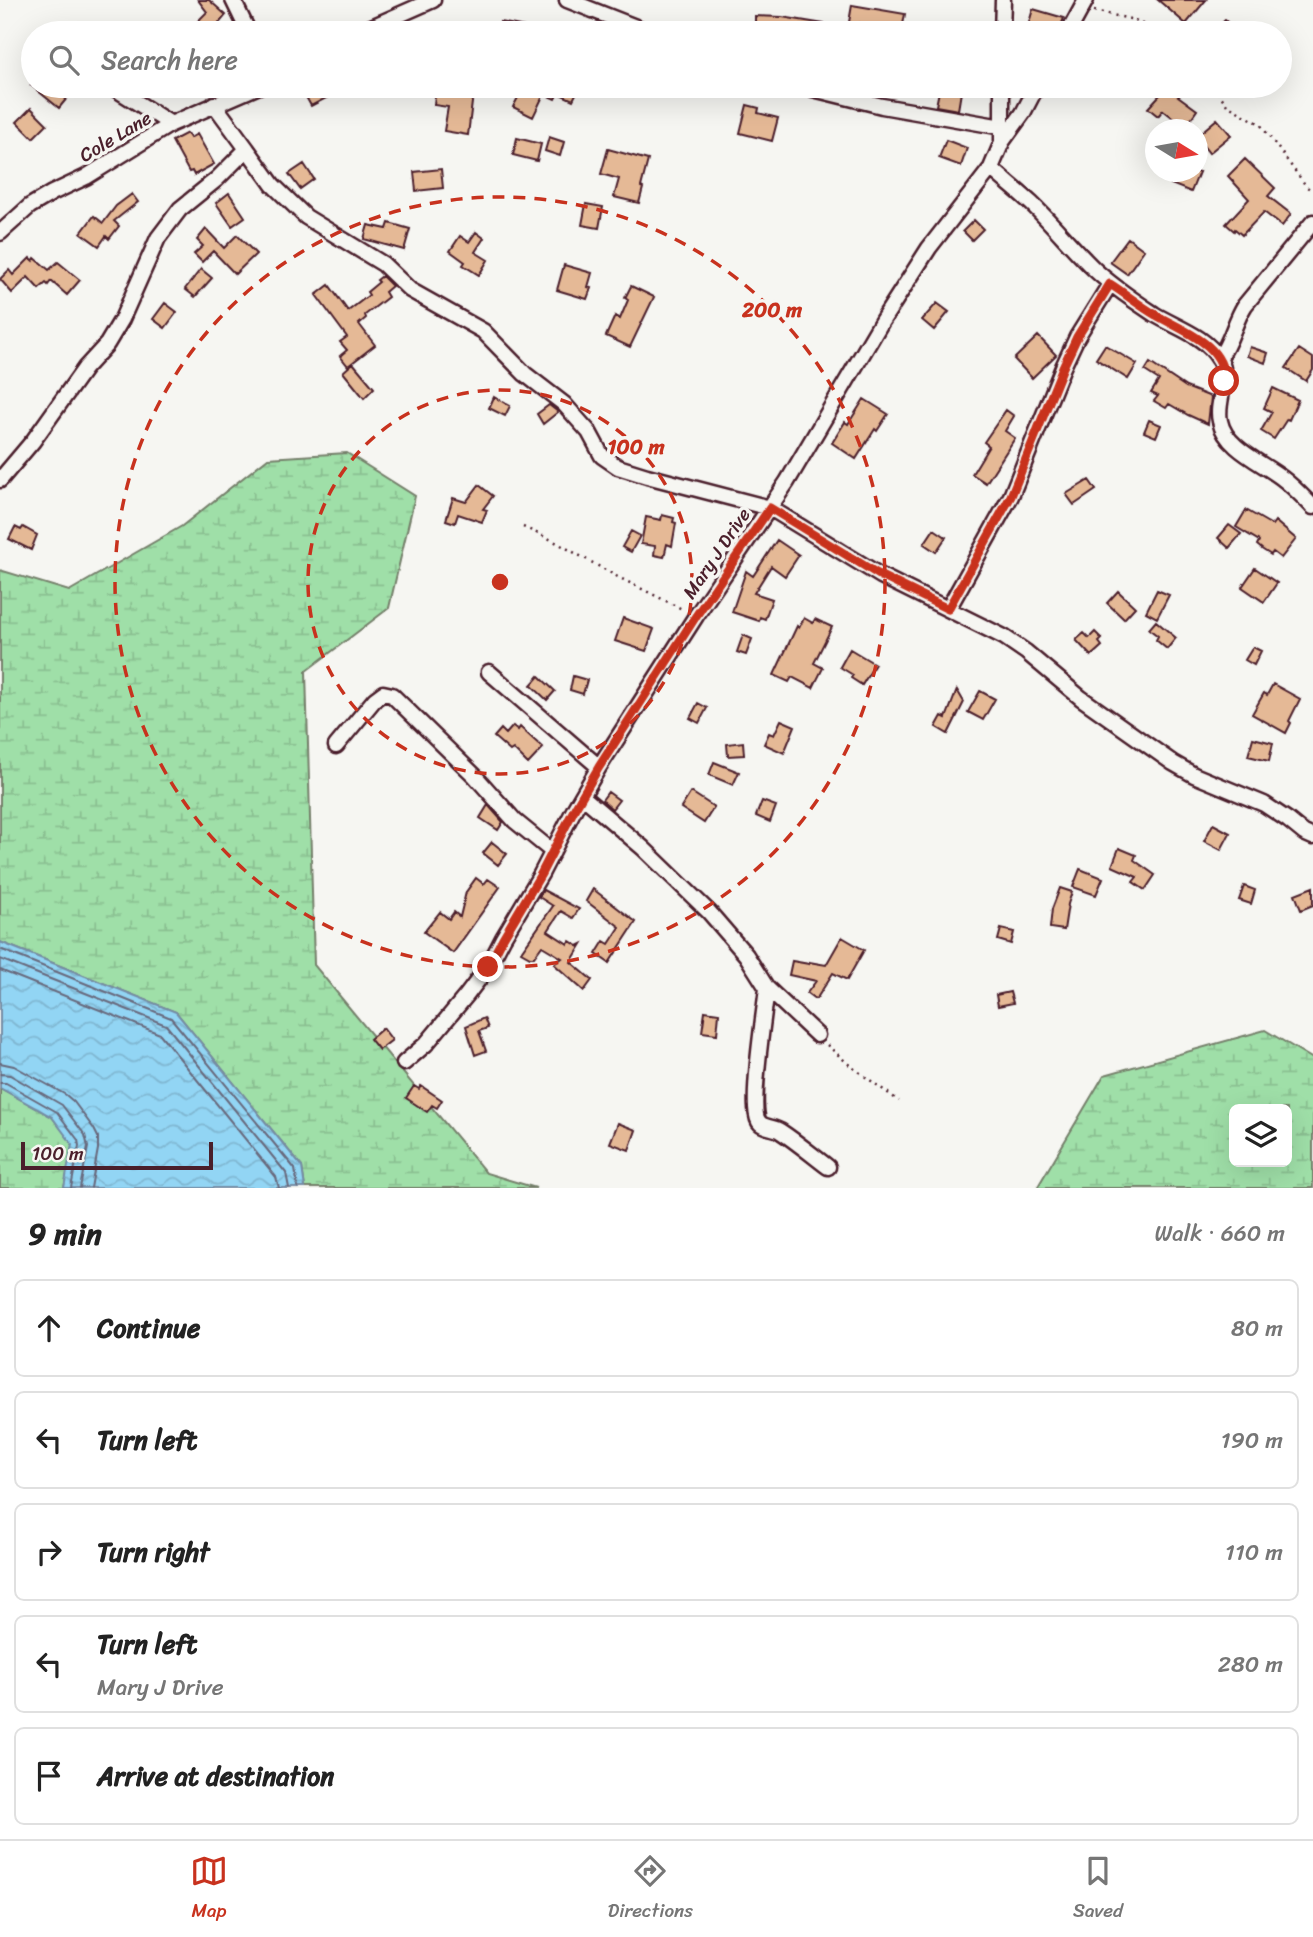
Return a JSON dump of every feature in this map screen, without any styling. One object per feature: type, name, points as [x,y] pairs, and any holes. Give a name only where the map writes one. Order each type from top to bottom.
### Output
[{"type":"street","points":[[233,0],[243,21]]},
{"type":"street","points":[[385,21],[433,0]]},
{"type":"street","points":[[567,0],[620,21]]},
{"type":"street","points":[[1002,21],[1003,0]]},
{"type":"street","points":[[1075,21],[1084,4]]},
{"type":"street","points":[[130,98],[171,124]]},
{"type":"street","name":"Cole Lane","points":[[0,233],[30,206],[52,193],[86,177],[171,124],[229,98]]},
{"type":"street","points":[[851,98],[1002,127]]},
{"type":"street","name":"Mary J Drive","points":[[404,1063],[426,1044],[488,967],[599,767],[696,616],[770,508],[929,248],[991,168],[1002,142],[1002,98]]},
{"type":"street","points":[[1002,142],[1031,98]]},
{"type":"street","points":[[214,104],[273,185],[306,217],[383,264],[410,290],[483,331],[526,374],[564,404],[589,432],[602,456],[618,467],[647,477],[770,508],[881,576],[1004,637],[1081,698],[1173,763],[1194,775],[1264,804],[1313,837]]},
{"type":"street","points":[[0,480],[33,441],[85,368],[107,344],[122,318],[158,238],[172,219],[247,149]]},
{"type":"street","points":[[991,168],[1032,204],[1110,284],[1154,314],[1196,337],[1219,358],[1224,370],[1219,417],[1224,431],[1234,444],[1282,478],[1313,507]]},
{"type":"street","points":[[1219,358],[1229,345],[1245,305],[1313,222]]},
{"type":"street","points":[[948,609],[1011,496],[1077,337],[1110,284]]},
{"type":"street","points":[[489,672],[599,767]]},
{"type":"street","points":[[336,746],[375,699],[383,694],[392,695],[475,776],[515,821],[553,852]]},
{"type":"street","points":[[582,796],[709,912],[746,955],[767,988],[817,1035]]},
{"type":"street","points":[[767,988],[756,1081],[757,1120],[762,1125],[778,1129],[828,1167]]},
{"type":"path","points":[[1084,4],[1137,21]]},
{"type":"path","points":[[1222,98],[1227,105],[1260,124],[1307,187],[1313,191]]},
{"type":"path","points":[[523,527],[696,616]]},
{"type":"path","points":[[817,1035],[837,1056],[899,1101]]},
{"type":"green space","points":[[347,453],[415,496],[389,608],[306,671],[314,965],[486,1173],[536,1188],[305,1188],[302,1167],[176,1012],[0,942],[0,570],[69,591],[182,526],[268,458]]},
{"type":"green space","points":[[1265,1030],[1313,1059],[1313,1188],[1037,1188],[1104,1075]]},
{"type":"green space","points":[[0,1088],[52,1117],[73,1144],[64,1188],[0,1188]]},
{"type":"water","points":[[0,942],[176,1012],[302,1167],[305,1188],[64,1188],[72,1144],[52,1117],[0,1088]]},
{"type":"building","points":[[198,0],[209,0],[226,15],[221,21],[198,21],[207,12]]},
{"type":"building","points":[[1158,0],[1206,0],[1188,21],[1182,21]]},
{"type":"building","points":[[852,5],[905,14],[904,21],[849,21]]},
{"type":"building","points":[[1033,9],[1064,18],[1063,21],[1030,21]]},
{"type":"building","points":[[755,16],[806,21],[755,21]]},
{"type":"building","points":[[47,98],[67,98],[59,108]]},
{"type":"building","points":[[307,98],[326,98],[311,106]]},
{"type":"building","points":[[435,98],[473,98],[468,135],[444,131],[448,107],[434,105]]},
{"type":"building","points":[[518,98],[542,98],[533,117],[513,107]]},
{"type":"building","points":[[938,98],[960,98],[958,110],[936,106]]},
{"type":"building","points":[[1157,98],[1181,98],[1197,110],[1191,119],[1175,119],[1163,110],[1158,116],[1148,108]]},
{"type":"building","points":[[747,105],[759,108],[758,113],[778,118],[772,141],[740,133]]},
{"type":"building","points":[[31,108],[47,124],[33,138],[17,122]]},
{"type":"building","points":[[1217,119],[1231,135],[1209,153],[1208,152],[1208,127]]},
{"type":"building","points":[[187,133],[190,138],[197,134],[214,164],[194,175],[192,171],[189,172],[172,141]]},
{"type":"building","points":[[549,137],[564,142],[560,156],[545,151]]},
{"type":"building","points":[[517,138],[541,144],[537,161],[513,155]]},
{"type":"building","points":[[946,140],[967,148],[961,166],[939,158]]},
{"type":"building","points":[[608,149],[648,160],[639,203],[614,197],[619,179],[601,174]]},
{"type":"building","points":[[1245,159],[1275,188],[1268,196],[1291,214],[1282,226],[1264,212],[1242,235],[1226,224],[1249,199],[1228,176]]},
{"type":"building","points":[[304,164],[314,179],[300,189],[289,174]]},
{"type":"building","points":[[441,169],[443,188],[416,191],[414,172]]},
{"type":"building","points":[[1172,182],[1195,182],[1191,192],[1171,184]]},
{"type":"building","points":[[229,193],[245,217],[232,226],[216,203]]},
{"type":"building","points":[[132,194],[138,202],[114,221],[119,226],[109,239],[106,236],[99,246],[81,233],[94,216],[103,223],[116,206]]},
{"type":"building","points":[[586,204],[603,207],[599,228],[582,225]]},
{"type":"building","points":[[974,220],[983,229],[972,240],[963,231]]},
{"type":"building","points":[[389,223],[410,229],[404,250],[364,239],[368,225],[387,229]]},
{"type":"building","points":[[206,229],[224,248],[237,235],[256,254],[235,274],[213,251],[202,262],[194,254],[203,246],[197,240]]},
{"type":"building","points":[[476,232],[484,238],[475,252],[488,260],[479,275],[463,265],[465,262],[450,251],[460,236],[469,242]]},
{"type":"building","points":[[1128,238],[1144,250],[1127,274],[1110,262]]},
{"type":"building","points":[[30,258],[33,261],[35,258],[49,270],[58,262],[80,280],[67,295],[51,281],[39,289],[28,277],[12,293],[0,279],[9,270],[13,275]]},
{"type":"building","points":[[564,265],[592,273],[587,299],[557,290]]},
{"type":"building","points":[[201,269],[212,278],[195,297],[185,289]]},
{"type":"building","points":[[382,276],[392,286],[385,292],[388,297],[365,315],[366,318],[359,324],[375,345],[348,366],[340,356],[347,350],[340,342],[347,337],[316,295],[329,285],[348,311],[369,295],[367,292]]},
{"type":"building","points":[[631,286],[654,297],[630,347],[606,336],[615,316],[620,319]]},
{"type":"building","points":[[165,303],[177,312],[165,328],[153,319]]},
{"type":"building","points":[[937,303],[949,312],[934,330],[922,320]]},
{"type":"building","points":[[1038,336],[1056,355],[1032,378],[1014,359]]},
{"type":"building","points":[[1105,345],[1137,364],[1128,379],[1096,359]]},
{"type":"building","points":[[1250,347],[1268,353],[1265,363],[1247,356]]},
{"type":"building","points":[[1299,349],[1313,358],[1313,370],[1306,381],[1286,368]]},
{"type":"building","points":[[353,363],[374,388],[364,398],[343,372]]},
{"type":"building","points":[[1150,363],[1186,387],[1211,397],[1208,424],[1169,404],[1166,408],[1154,401],[1158,396],[1151,393],[1159,380],[1145,371]]},
{"type":"building","points":[[1273,388],[1298,400],[1289,420],[1287,419],[1274,439],[1261,431],[1272,412],[1264,408]]},
{"type":"building","points":[[494,397],[510,406],[505,416],[489,408]]},
{"type":"building","points":[[864,399],[888,414],[856,459],[832,443]]},
{"type":"building","points":[[549,405],[558,412],[543,424],[537,414]]},
{"type":"building","points":[[1006,410],[1014,416],[1005,431],[1015,438],[986,483],[972,474],[989,446],[984,442]]},
{"type":"building","points":[[1149,420],[1161,425],[1156,437],[1144,432]]},
{"type":"building","points":[[1089,480],[1096,490],[1074,505],[1066,494]]},
{"type":"building","points":[[479,485],[493,496],[483,509],[487,510],[482,522],[458,514],[455,523],[446,520],[453,498],[466,502]]},
{"type":"building","points":[[1246,510],[1272,525],[1275,521],[1296,539],[1281,558],[1273,552],[1271,555],[1263,550],[1257,545],[1259,541],[1236,527]]},
{"type":"building","points":[[662,515],[674,518],[673,522],[676,523],[672,546],[667,544],[664,557],[654,555],[655,546],[641,544],[646,517],[661,520]]},
{"type":"building","points":[[1229,525],[1241,534],[1229,548],[1218,538]]},
{"type":"building","points":[[15,527],[21,530],[23,527],[37,535],[31,550],[9,539]]},
{"type":"building","points":[[934,529],[946,537],[936,552],[924,544]]},
{"type":"building","points":[[631,531],[640,536],[631,552],[622,547]]},
{"type":"building","points":[[777,540],[799,555],[785,576],[771,566],[754,593],[772,599],[765,619],[760,617],[759,621],[732,612],[746,571],[753,576]]},
{"type":"building","points":[[1255,568],[1277,583],[1264,602],[1242,587]]},
{"type":"building","points":[[1157,590],[1169,595],[1157,618],[1146,612]]},
{"type":"building","points":[[1118,591],[1135,607],[1124,619],[1107,603]]},
{"type":"building","points":[[623,618],[654,629],[646,651],[615,641]]},
{"type":"building","points":[[804,618],[813,623],[815,619],[832,627],[814,663],[823,668],[813,688],[792,677],[789,682],[774,675],[797,626],[799,628]]},
{"type":"building","points":[[1156,621],[1176,638],[1167,649],[1156,640],[1158,636],[1149,629]]},
{"type":"building","points":[[1095,632],[1102,639],[1099,642],[1102,646],[1091,656],[1076,640],[1084,633],[1089,638]]},
{"type":"building","points":[[743,635],[752,639],[746,655],[737,652]]},
{"type":"building","points":[[1253,647],[1261,651],[1254,665],[1245,660]]},
{"type":"building","points":[[850,649],[875,664],[862,685],[840,667]]},
{"type":"building","points":[[539,676],[555,691],[547,700],[531,685]]},
{"type":"building","points":[[573,676],[587,680],[583,694],[570,690]]},
{"type":"building","points":[[1273,684],[1300,699],[1286,733],[1252,714],[1264,693],[1267,695]]},
{"type":"building","points":[[957,690],[964,702],[948,734],[936,727],[942,716],[946,718]]},
{"type":"building","points":[[980,691],[995,699],[983,720],[968,712]]},
{"type":"building","points":[[698,703],[707,708],[699,723],[690,718]]},
{"type":"building","points":[[781,720],[795,726],[784,753],[764,744],[769,733],[774,735]]},
{"type":"building","points":[[513,726],[518,730],[520,727],[543,748],[528,764],[513,749],[510,751],[494,737],[501,729],[506,734]]},
{"type":"building","points":[[1253,738],[1273,743],[1269,761],[1248,756]]},
{"type":"building","points":[[743,742],[744,755],[728,756],[727,744]]},
{"type":"building","points":[[714,762],[739,772],[733,785],[709,775]]},
{"type":"building","points":[[608,792],[619,800],[612,809],[602,800]]},
{"type":"building","points":[[691,792],[714,807],[704,823],[681,808]]},
{"type":"building","points":[[762,801],[776,806],[770,822],[756,816]]},
{"type":"building","points":[[488,805],[503,822],[498,830],[480,818]]},
{"type":"building","points":[[1213,824],[1230,833],[1221,850],[1204,841]]},
{"type":"building","points":[[492,842],[507,854],[498,865],[483,853]]},
{"type":"building","points":[[1119,848],[1136,855],[1134,860],[1155,875],[1145,890],[1133,882],[1137,877],[1112,866]]},
{"type":"building","points":[[1080,869],[1103,878],[1096,895],[1073,887]]},
{"type":"building","points":[[476,878],[484,884],[488,879],[500,887],[453,953],[424,932],[440,912],[449,919],[454,912],[460,917],[466,892]]},
{"type":"building","points":[[1244,886],[1255,890],[1251,904],[1239,900]]},
{"type":"building","points":[[1313,887],[1313,905],[1301,910],[1295,894]]},
{"type":"building","points":[[1060,888],[1072,892],[1064,930],[1050,928],[1052,909]]},
{"type":"building","points":[[593,889],[636,922],[609,963],[596,954],[604,941],[609,944],[620,927],[586,901]]},
{"type":"building","points":[[543,890],[579,909],[573,918],[561,911],[548,931],[568,944],[570,941],[578,946],[582,944],[571,962],[592,980],[584,991],[554,964],[562,958],[542,946],[534,957],[521,952],[553,906],[539,897]]},
{"type":"building","points":[[1001,929],[1014,932],[1011,944],[998,940]]},
{"type":"building","points":[[842,937],[864,950],[847,980],[833,973],[815,999],[807,993],[816,981],[789,975],[792,961],[826,965]]},
{"type":"building","points":[[1010,992],[1013,1003],[998,1006],[996,995]]},
{"type":"building","points":[[705,1011],[719,1013],[717,1034],[702,1032]]},
{"type":"building","points":[[484,1018],[488,1028],[479,1031],[486,1051],[475,1055],[466,1026]]},
{"type":"building","points":[[383,1028],[392,1040],[379,1050],[370,1039]]},
{"type":"building","points":[[414,1086],[419,1089],[421,1086],[442,1100],[437,1108],[432,1105],[427,1112],[406,1098]]},
{"type":"building","points":[[618,1123],[636,1130],[629,1150],[610,1143]]},
{"type":"route","points":[[488,967],[599,767],[696,616],[770,508],[881,576],[948,609],[1011,496],[1077,337],[1110,284],[1210,348],[1219,358],[1224,370],[1224,381]]}]
